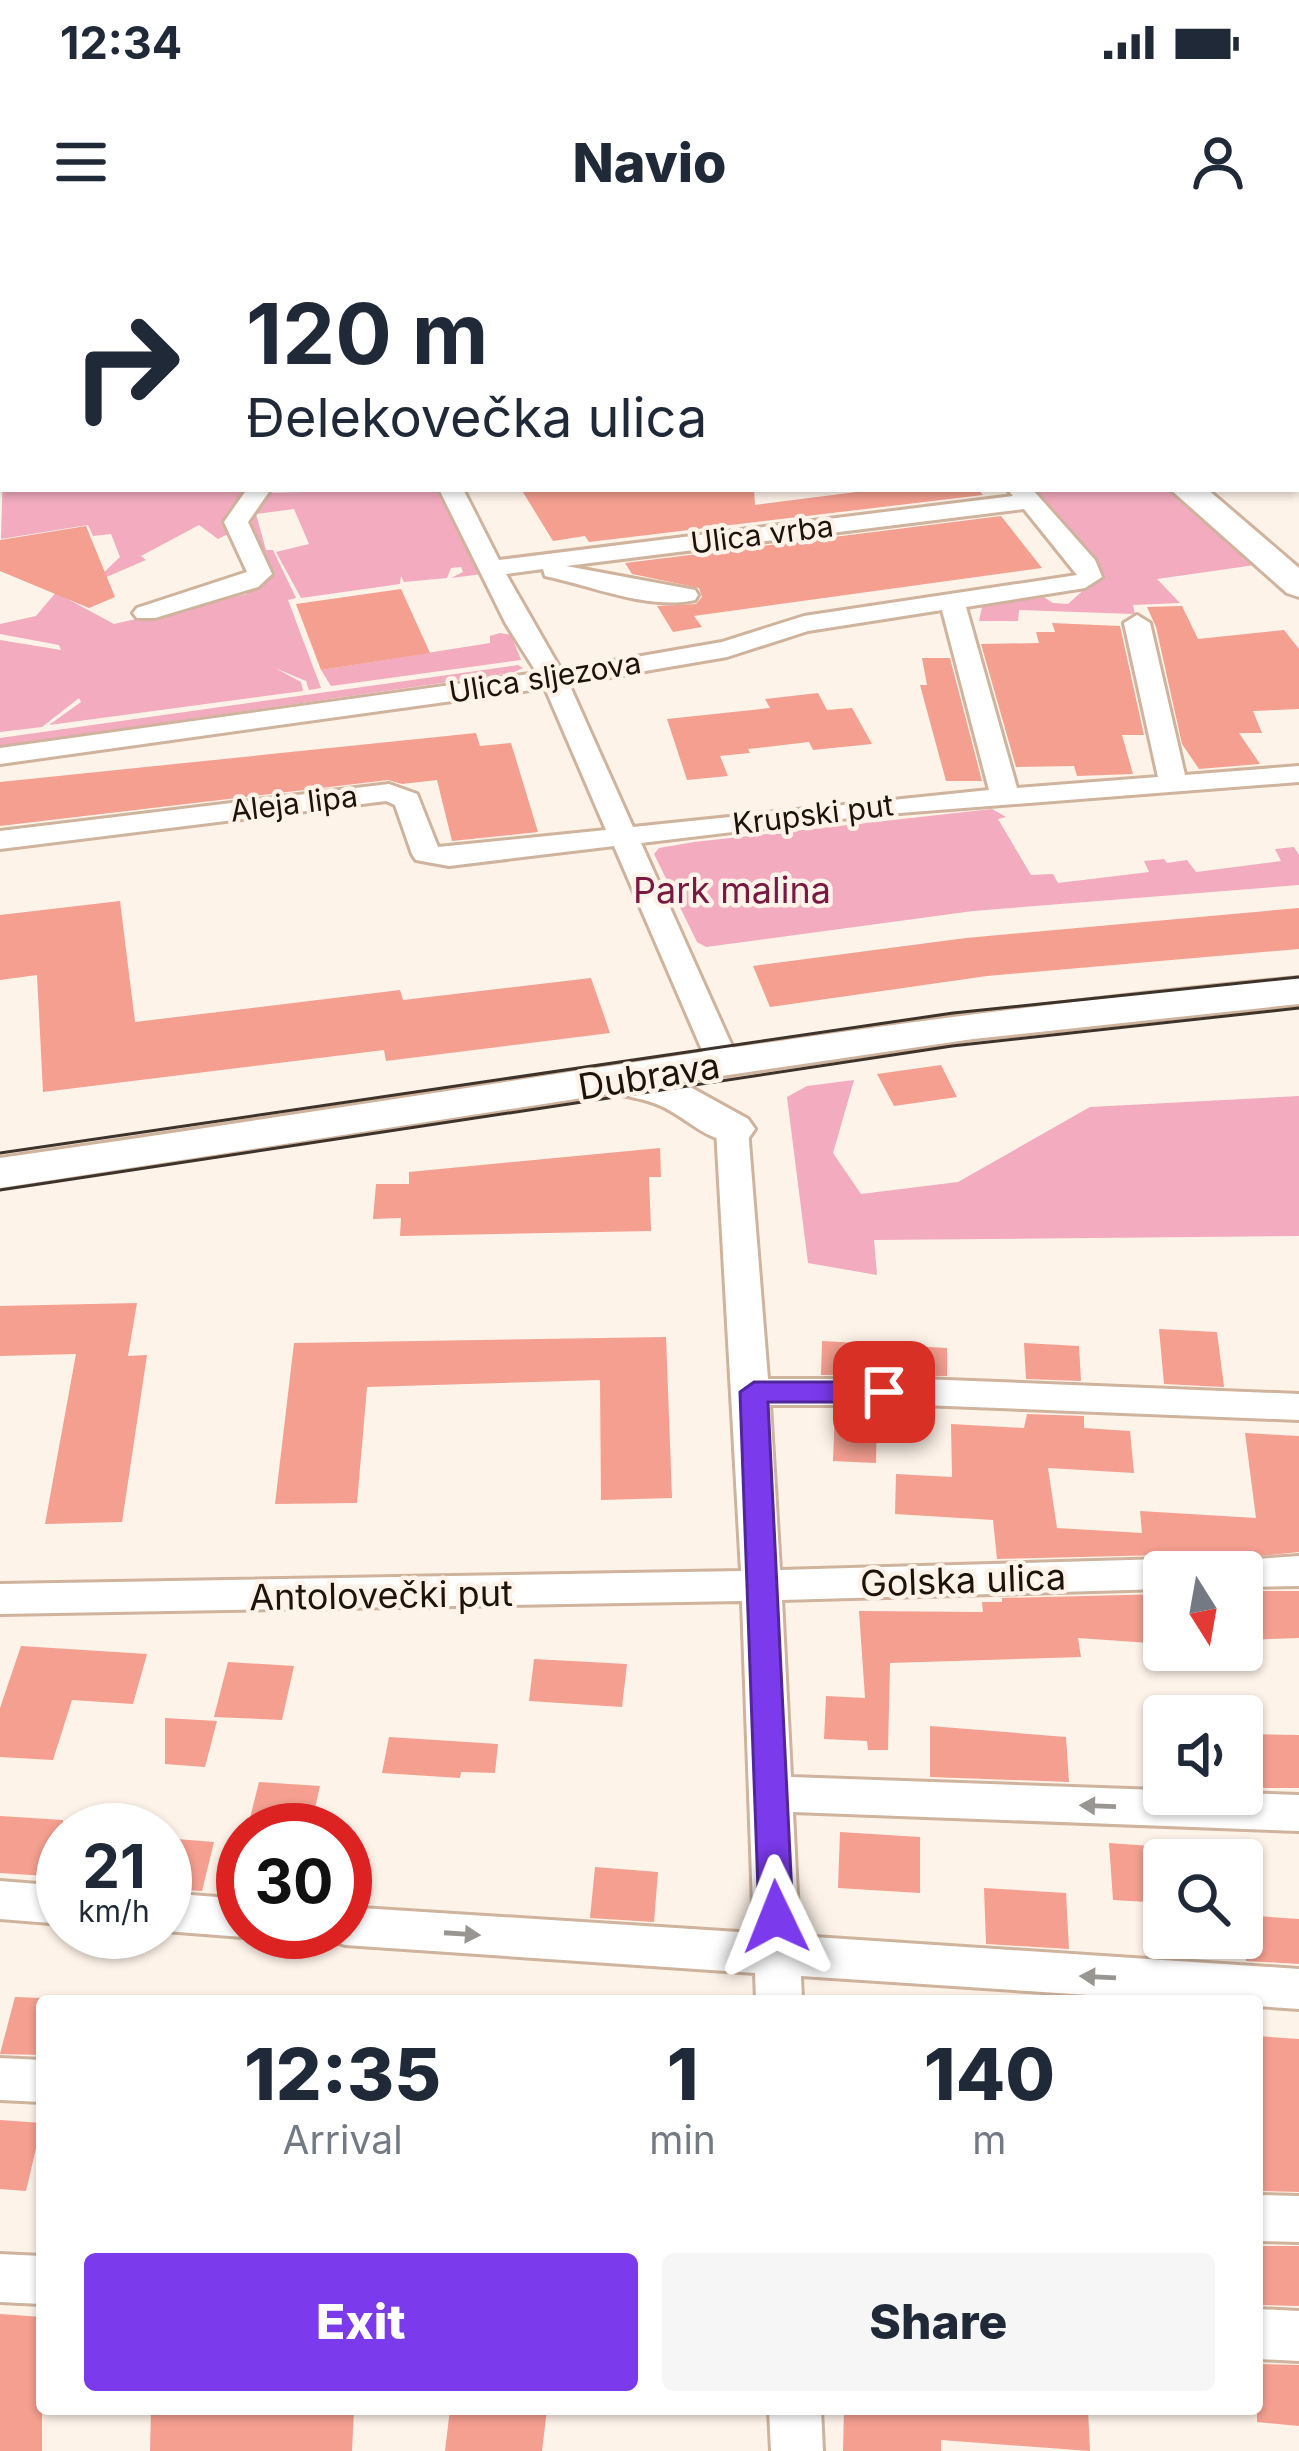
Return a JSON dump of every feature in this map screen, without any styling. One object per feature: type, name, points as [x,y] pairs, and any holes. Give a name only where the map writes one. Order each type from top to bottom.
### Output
[{"type":"main road","points":[[1190,492],[1299,586]]},
{"type":"main road","name":"Dubrava","points":[[0,1173],[800,1052],[1130,1007],[1299,991]]},
{"type":"main road","points":[[618,1081],[676,1095],[732,1129],[734,1102],[742,1086],[768,1066],[800,1052]]},
{"type":"street","points":[[146,613],[249,582],[260,574],[236,522],[257,492]]},
{"type":"street","points":[[453,492],[519,624],[554,679],[724,1064]]},
{"type":"street","name":"Ulica vrba","points":[[494,568],[1024,495]]},
{"type":"street","name":"Ulica sljezova","points":[[0,756],[554,679],[727,649],[804,624],[1085,581],[1090,577],[1086,565],[1024,495]]},
{"type":"street","points":[[524,565],[686,595]]},
{"type":"street","points":[[952,599],[1005,796]]},
{"type":"street","points":[[1137,623],[1174,787]]},
{"type":"street","name":"Krupski put","points":[[621,838],[1005,796],[1174,787],[1299,774]]},
{"type":"street","name":"Aleja lipa","points":[[0,840],[389,792],[407,800],[426,854],[449,857],[621,838]]},
{"type":"street","points":[[732,1129],[738,1252],[754,1392],[778,1979]]},
{"type":"street","points":[[754,1392],[921,1392],[1299,1407]]},
{"type":"street","points":[[1263,1572],[1299,1571]]},
{"type":"street","name":"Golska ulica","points":[[763,1586],[1143,1575]]},
{"type":"street","name":"Antolovečki put","points":[[0,1599],[763,1586]]},
{"type":"street","points":[[772,1794],[1299,1813]]},
{"type":"street","points":[[0,1900],[36,1903]]},
{"type":"street","points":[[372,1929],[778,1979],[1299,1990]]},
{"type":"street","points":[[0,2079],[36,2081]]},
{"type":"street","points":[[1263,2218],[1299,2219]]},
{"type":"street","points":[[0,2278],[36,2280]]},
{"type":"street","points":[[1263,2334],[1299,2336]]},
{"type":"street","points":[[795,2415],[797,2451]]},
{"type":"green space","points":[[2,492],[251,492],[234,508],[228,534],[218,539],[199,525],[141,556],[146,560],[62,596],[114,624],[247,594],[244,588],[251,585],[242,524],[262,493],[441,492],[482,574],[451,578],[463,572],[461,567],[451,568],[447,578],[404,582],[401,576],[400,584],[301,598],[276,552],[309,544],[294,509],[256,514],[266,550],[273,550],[296,598],[288,600],[321,688],[309,690],[306,681],[275,668],[301,682],[303,691],[49,725],[81,702],[79,698],[42,727],[0,732],[0,640],[61,650],[59,645],[0,634],[0,624],[36,616],[57,591],[98,578],[120,557],[111,534],[93,536],[88,525],[1,539]]},
{"type":"green space","points":[[1031,492],[1170,492],[1255,565],[1157,579],[1180,603],[1133,605],[1135,614],[1019,610],[1018,621],[979,621],[982,607],[1042,596],[1068,604],[1100,575]]},
{"type":"green space","points":[[511,635],[521,660],[331,686],[321,670],[490,643],[490,636]]},
{"type":"green space","points":[[518,665],[523,668],[512,673],[0,746],[0,738]]},
{"type":"green space","name":"Park malina","points":[[992,809],[1006,817],[998,819],[1031,875],[1053,874],[1058,883],[1149,872],[1144,861],[1164,859],[1167,863],[1187,860],[1196,872],[1281,861],[1275,849],[1294,847],[1299,855],[1299,885],[973,911],[706,947],[697,942],[654,854],[659,848],[694,842]]},
{"type":"green space","points":[[854,1080],[833,1153],[861,1194],[958,1182],[1090,1107],[1299,1096],[1299,1236],[874,1240],[877,1275],[808,1263],[787,1097],[807,1086]]},
{"type":"building","points":[[523,492],[754,492],[755,505],[857,492],[983,495],[589,542],[585,536],[553,541]]},
{"type":"building","points":[[1001,516],[1042,568],[694,616],[702,627],[673,632],[657,606],[696,604],[702,597],[699,588],[632,574],[625,563]]},
{"type":"building","points":[[86,526],[115,597],[89,608],[0,571],[0,540]]},
{"type":"building","points":[[401,589],[430,653],[321,670],[296,604]]},
{"type":"building","points":[[1182,606],[1198,639],[1284,630],[1299,649],[1299,709],[1253,711],[1262,733],[1239,733],[1260,764],[1199,769],[1182,744],[1156,627],[1147,607]]},
{"type":"building","points":[[1052,623],[1120,626],[1144,735],[1122,735],[1133,774],[1077,776],[1074,766],[1016,767],[981,644],[1039,643],[1036,632],[1055,632]]},
{"type":"building","points":[[922,658],[950,658],[982,781],[946,781],[920,685],[927,685]]},
{"type":"building","points":[[818,693],[827,710],[852,708],[872,744],[813,750],[809,742],[748,749],[750,753],[720,756],[728,776],[687,780],[667,719],[770,708],[765,699]]},
{"type":"building","points":[[476,733],[480,746],[511,743],[538,832],[452,841],[437,780],[402,784],[388,780],[0,826],[0,782]]},
{"type":"building","points":[[120,901],[135,1022],[400,990],[403,1000],[591,978],[610,1033],[386,1061],[384,1050],[43,1092],[37,975],[0,980],[0,915]]},
{"type":"building","points":[[1299,908],[1299,949],[987,976],[770,1007],[753,966],[966,938]]},
{"type":"building","points":[[941,1065],[957,1097],[894,1106],[877,1074]]},
{"type":"building","points":[[660,1148],[661,1177],[649,1177],[651,1231],[400,1236],[401,1218],[373,1219],[376,1184],[409,1184],[409,1172]]},
{"type":"building","points":[[137,1303],[128,1356],[147,1355],[122,1522],[45,1524],[76,1354],[0,1356],[0,1306]]},
{"type":"building","points":[[1159,1329],[1217,1332],[1224,1387],[1164,1384]]},
{"type":"building","points":[[666,1337],[672,1498],[601,1500],[600,1380],[367,1387],[357,1503],[275,1504],[294,1343]]},
{"type":"building","points":[[822,1341],[947,1348],[947,1376],[821,1375]]},
{"type":"building","points":[[1024,1343],[1079,1346],[1081,1381],[1026,1379]]},
{"type":"building","points":[[835,1409],[877,1409],[876,1463],[833,1461]]},
{"type":"building","points":[[1027,1414],[1084,1416],[1084,1428],[1130,1431],[1134,1473],[1048,1468],[1057,1528],[1142,1533],[1140,1511],[1256,1518],[1245,1433],[1299,1436],[1299,1552],[1263,1556],[1263,1551],[1143,1551],[1143,1556],[997,1559],[993,1520],[895,1514],[896,1474],[952,1477],[951,1424],[1024,1428]]},
{"type":"building","points":[[1263,1591],[1299,1591],[1299,1638],[1263,1639]]},
{"type":"building","points":[[1143,1595],[1143,1643],[1078,1638],[1081,1657],[890,1663],[888,1750],[868,1750],[867,1741],[824,1739],[826,1696],[865,1698],[859,1611],[983,1612],[982,1602],[1002,1602],[1002,1598]]},
{"type":"building","points":[[21,1646],[147,1654],[133,1704],[72,1700],[53,1760],[0,1757],[0,1708]]},
{"type":"building","points":[[534,1659],[627,1664],[622,1707],[529,1701]]},
{"type":"building","points":[[228,1662],[294,1666],[282,1720],[214,1717]]},
{"type":"building","points":[[165,1718],[217,1721],[205,1767],[165,1764]]},
{"type":"building","points":[[930,1726],[1066,1737],[1069,1782],[930,1777]]},
{"type":"building","points":[[1263,1734],[1299,1735],[1299,1788],[1263,1788]]},
{"type":"building","points":[[389,1737],[498,1744],[495,1773],[461,1772],[460,1778],[382,1773]]},
{"type":"building","points":[[259,1782],[320,1786],[316,1803],[254,1803]]},
{"type":"building","points":[[0,1816],[36,1818],[36,1875],[0,1873]]},
{"type":"building","points":[[840,1832],[920,1837],[920,1893],[838,1888]]},
{"type":"building","points":[[192,1840],[214,1842],[202,1891],[192,1890]]},
{"type":"building","points":[[1109,1843],[1143,1845],[1143,1902],[1113,1900]]},
{"type":"building","points":[[595,1867],[658,1872],[654,1922],[590,1918]]},
{"type":"building","points":[[984,1888],[1066,1893],[1069,1949],[986,1944]]},
{"type":"building","points":[[1263,1916],[1299,1919],[1299,1964],[1246,1961],[1263,1959]]},
{"type":"building","points":[[15,1997],[36,1998],[36,2055],[0,2054]]},
{"type":"building","points":[[1263,2036],[1299,2039],[1299,2192],[1263,2191]]},
{"type":"building","points":[[0,2120],[36,2123],[36,2148],[26,2191],[0,2189]]},
{"type":"building","points":[[1263,2246],[1299,2246],[1299,2306],[1263,2305]]},
{"type":"building","points":[[0,2314],[36,2317],[36,2415],[42,2415],[42,2451],[0,2451]]},
{"type":"building","points":[[1263,2364],[1299,2365],[1299,2426],[1257,2422],[1257,2415],[1263,2415]]},
{"type":"building","points":[[151,2415],[354,2415],[352,2451],[150,2451]]},
{"type":"building","points":[[449,2415],[546,2415],[542,2451],[445,2451]]},
{"type":"building","points":[[844,2415],[1088,2415],[1090,2451],[941,2440],[941,2451],[843,2451]]},
{"type":"tram line","points":[[0,1153],[953,1013],[1299,977]]},
{"type":"tram line","points":[[0,1190],[952,1046],[1299,1008]]},
{"type":"route","points":[[776,1917],[754,1392],[884,1392]]}]
